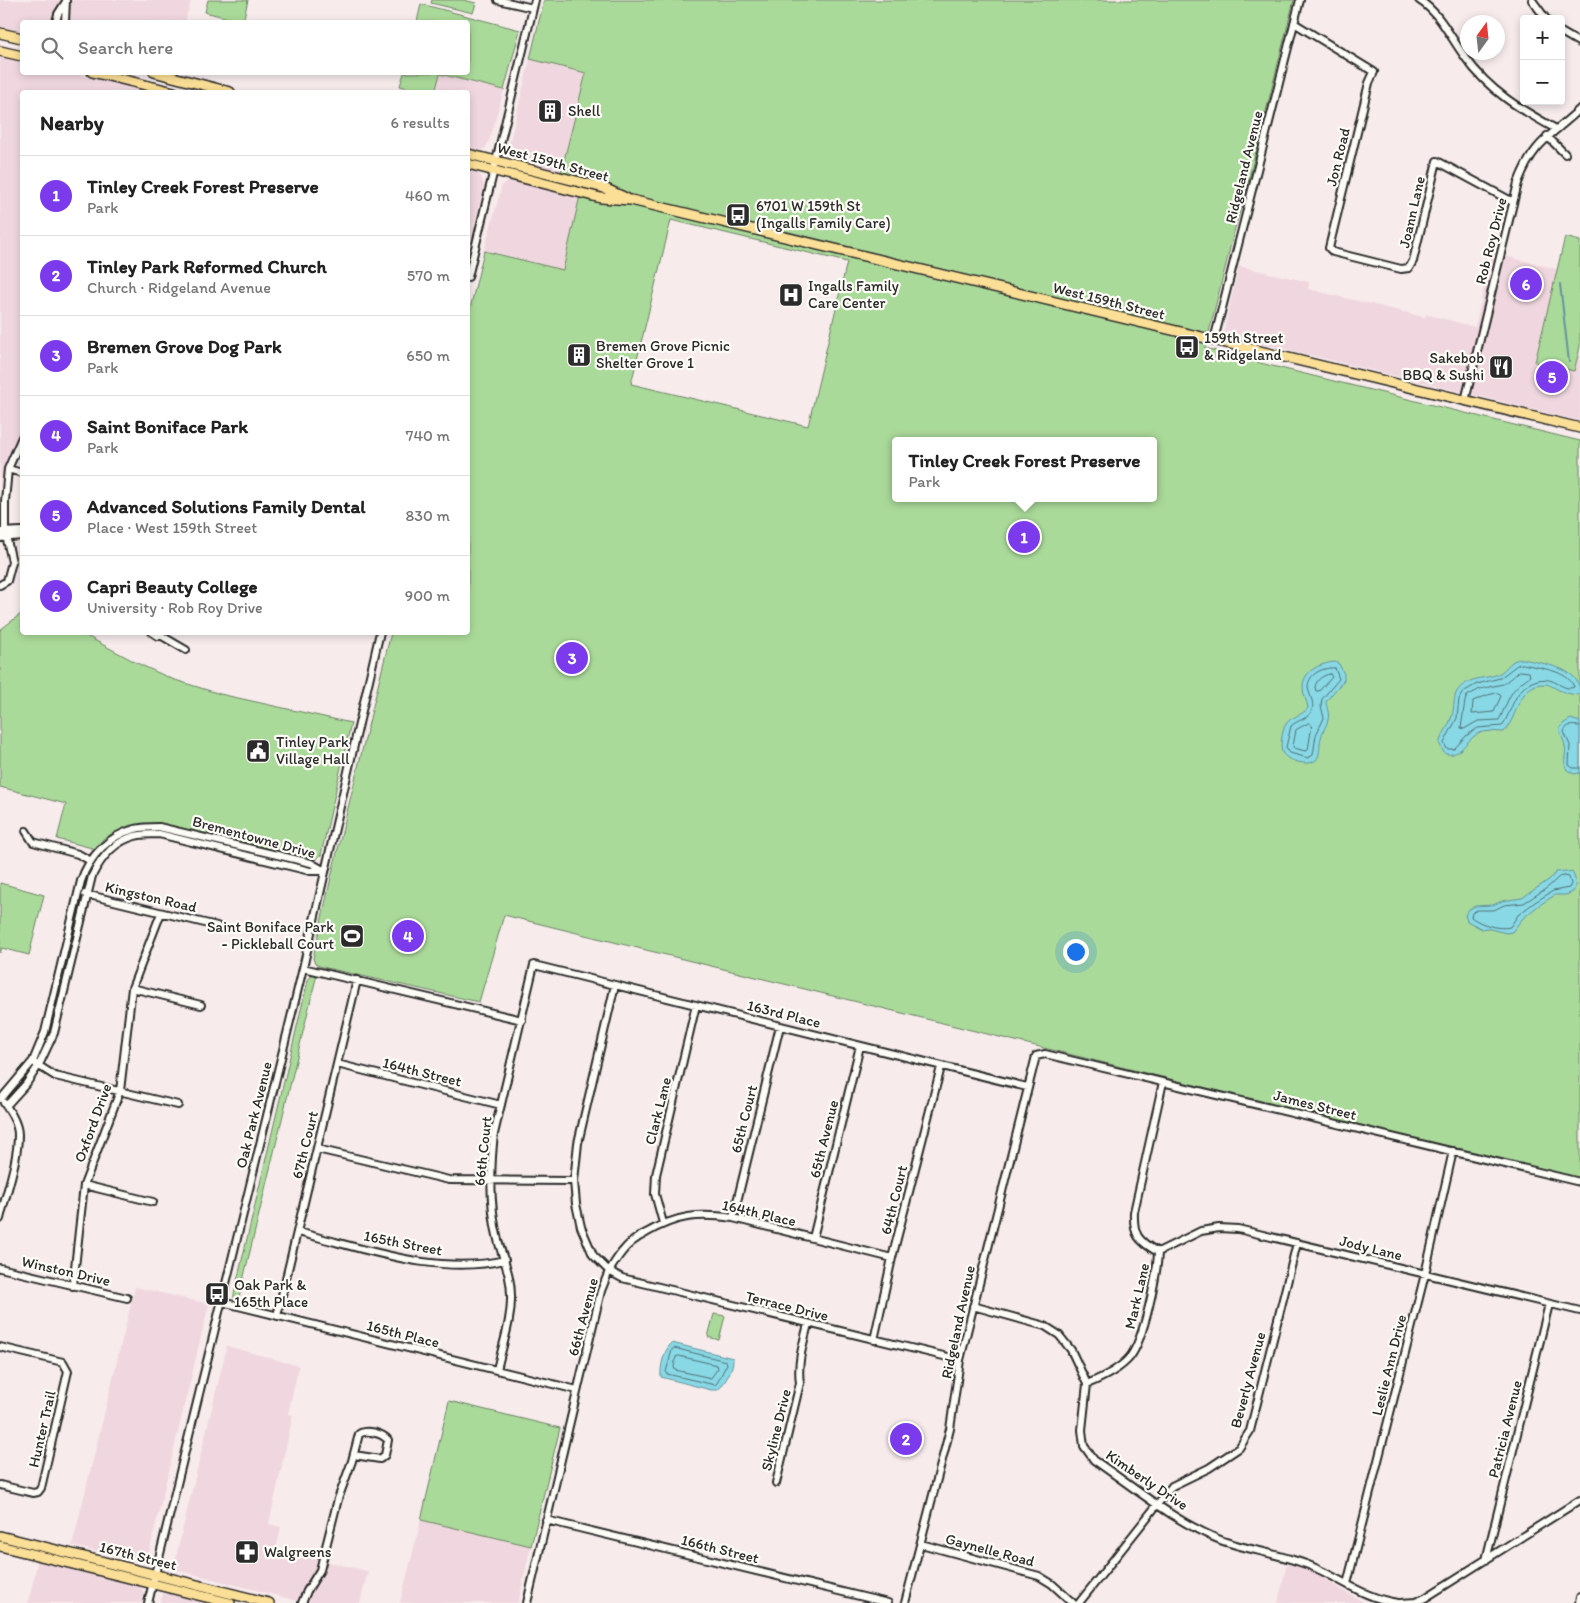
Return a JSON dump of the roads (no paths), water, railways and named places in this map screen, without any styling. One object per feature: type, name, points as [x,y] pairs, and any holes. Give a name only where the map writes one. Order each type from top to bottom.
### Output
[{"type":"main road","points":[[0,33],[20,38]]},
{"type":"main road","points":[[0,51],[20,56]]},
{"type":"main road","points":[[104,75],[166,90]]},
{"type":"main road","points":[[165,75],[222,90]]},
{"type":"main road","name":"West 159th Street","points":[[470,154],[604,188],[631,200]]},
{"type":"main road","name":"West 159th Street","points":[[470,165],[601,198],[631,200],[1580,428]]},
{"type":"main road","name":"167th Street","points":[[0,1536],[154,1579],[230,1603]]},
{"type":"main road","name":"167th Street","points":[[0,1546],[269,1603]]},
{"type":"street","points":[[498,0],[533,8]]},
{"type":"street","points":[[470,270],[535,0]]},
{"type":"street","name":"Ridgeland Avenue","points":[[1214,340],[1300,0]]},
{"type":"street","points":[[1419,0],[1427,5],[1441,20],[1465,58],[1498,93],[1518,109],[1556,129]]},
{"type":"street","points":[[1532,0],[1543,15]]},
{"type":"street","points":[[56,20],[66,1]]},
{"type":"street","points":[[65,20],[66,1]]},
{"type":"street","name":"Jon Road","points":[[1294,23],[1374,72],[1369,83],[1329,248],[1337,254],[1401,269],[1409,268]]},
{"type":"street","points":[[1565,34],[1580,43]]},
{"type":"street","name":"Rob Roy Drive","points":[[1465,400],[1518,183],[1527,161],[1547,136],[1580,109]]},
{"type":"street","points":[[1547,136],[1565,154]]},
{"type":"street","name":"Joann Lane","points":[[1409,268],[1414,261],[1438,161],[1514,202]]},
{"type":"street","points":[[0,585],[7,581],[12,562],[3,534],[5,500],[8,469],[20,441]]},
{"type":"street","points":[[8,469],[20,472]]},
{"type":"street","points":[[3,534],[20,531]]},
{"type":"street","points":[[3,534],[20,536]]},
{"type":"street","points":[[164,635],[186,650]]},
{"type":"street","name":"Oak Park Avenue","points":[[148,1603],[303,968],[379,635]]},
{"type":"street","name":"Brementowne Drive","points":[[0,1099],[36,1063],[83,874],[105,844],[121,834],[136,828],[159,827],[177,834],[311,863],[326,871]]},
{"type":"street","points":[[26,831],[33,842],[78,854],[91,861]]},
{"type":"street","name":"Brementowne Drive","points":[[6,1106],[26,1084],[54,1033],[95,870],[107,853],[122,841],[136,835],[177,834]]},
{"type":"street","name":"Kingston Road","points":[[78,893],[217,926]]},
{"type":"street","name":"Oxford Drive","points":[[73,1286],[84,1184],[120,1091],[132,988],[161,913]]},
{"type":"street","name":"163rd Place","points":[[534,965],[1027,1087]]},
{"type":"street","name":"66th Court","points":[[496,1370],[511,1308],[511,1284],[498,1240],[490,1182],[494,1134],[534,965]]},
{"type":"street","points":[[303,968],[522,1020]]},
{"type":"street","name":"67th Court","points":[[277,1316],[357,980]]},
{"type":"street","name":"66th Avenue","points":[[527,1603],[601,1291],[609,1272],[593,1256],[581,1227],[574,1181],[578,1143],[615,985]]},
{"type":"street","points":[[132,988],[201,1006]]},
{"type":"street","points":[[52,1002],[61,1004]]},
{"type":"street","name":"Clark Lane","points":[[663,1223],[656,1194],[656,1175],[696,1005]]},
{"type":"street","name":"65th Court","points":[[733,1218],[780,1026]]},
{"type":"street","name":"65th Avenue","points":[[813,1238],[860,1046]]},
{"type":"street","name":"Ridgeland Avenue","points":[[905,1603],[950,1429],[960,1360],[1027,1087],[1036,1056],[1045,1054]]},
{"type":"street","name":"James Street","points":[[1045,1054],[1580,1182]]},
{"type":"street","points":[[36,1063],[55,1076],[178,1105]]},
{"type":"street","name":"164th Street","points":[[337,1064],[501,1105]]},
{"type":"street","name":"64th Court","points":[[874,1340],[892,1258],[941,1067]]},
{"type":"street","name":"Mark Lane","points":[[1087,1384],[1107,1375],[1129,1358],[1140,1338],[1158,1267],[1158,1252],[1146,1245],[1138,1237],[1134,1228],[1134,1212],[1164,1082]]},
{"type":"street","points":[[0,1099],[12,1114],[18,1133],[16,1154],[0,1219]]},
{"type":"street","points":[[317,1149],[449,1180],[490,1182],[574,1181]]},
{"type":"street","name":"Leslie Ann Drive","points":[[1347,1584],[1453,1151]]},
{"type":"street","points":[[84,1184],[153,1202]]},
{"type":"street","name":"164th Place","points":[[609,1272],[622,1250],[640,1236],[663,1223],[686,1216],[710,1215],[733,1218],[892,1258]]},
{"type":"street","name":"Jody Lane","points":[[1158,1252],[1201,1231],[1218,1228],[1238,1230],[1580,1311]]},
{"type":"street","name":"165th Street","points":[[297,1232],[430,1264],[462,1265],[505,1260]]},
{"type":"street","name":"Beverly Avenue","points":[[1079,1603],[1172,1486],[1209,1468],[1239,1448],[1250,1431],[1297,1243]]},
{"type":"street","name":"Winston Drive","points":[[0,1268],[127,1298]]},
{"type":"street","name":"Terrace Drive","points":[[609,1272],[622,1278],[960,1360]]},
{"type":"street","name":"165th Place","points":[[222,1302],[577,1390]]},
{"type":"street","name":"Patricia Avenue","points":[[1486,1560],[1549,1304]]},
{"type":"street","points":[[973,1306],[1045,1326],[1059,1335],[1070,1350],[1087,1384]]},
{"type":"street","name":"Skyline Drive","points":[[776,1483],[800,1383],[798,1374],[799,1361],[808,1324]]},
{"type":"street","name":"Hunter Trail","points":[[0,1347],[62,1362],[68,1372],[41,1488],[38,1492],[33,1493],[0,1485]]},
{"type":"street","name":"Kimberly Drive","points":[[1087,1384],[1082,1430],[1084,1446],[1094,1460],[1157,1504],[1208,1534],[1224,1541],[1297,1560],[1322,1570],[1368,1596],[1383,1601],[1416,1603],[1580,1500]]},
{"type":"street","points":[[302,1603],[306,1591],[320,1570],[338,1499],[360,1432],[364,1431],[382,1436],[388,1440],[385,1455],[380,1459],[354,1455]]},
{"type":"street","name":"166th Street","points":[[546,1520],[888,1603]]},
{"type":"street","name":"Gaynelle Road","points":[[921,1544],[1040,1576],[1073,1603]]},
{"type":"street","points":[[1579,1603],[1580,1597]]},
{"type":"water","points":[[1524,659],[1550,665],[1567,672],[1574,677],[1580,692],[1577,695],[1564,692],[1547,684],[1536,685],[1524,695],[1509,726],[1504,732],[1489,731],[1480,733],[1454,754],[1444,753],[1439,743],[1451,719],[1458,690],[1468,682],[1498,674],[1515,660]]},
{"type":"water","points":[[1335,662],[1339,664],[1344,674],[1344,680],[1326,701],[1328,717],[1320,740],[1318,758],[1309,763],[1289,759],[1282,751],[1282,735],[1288,721],[1308,708],[1303,690],[1306,677],[1318,666]]},
{"type":"water","points":[[1571,719],[1580,722],[1580,773],[1574,774],[1567,770],[1566,767],[1565,746],[1560,731],[1561,726]]},
{"type":"water","points":[[1556,872],[1572,872],[1574,877],[1573,892],[1566,895],[1555,895],[1538,906],[1522,919],[1512,932],[1506,933],[1486,928],[1482,929],[1467,921],[1465,915],[1468,910],[1475,906],[1493,905],[1502,901],[1522,898],[1550,879]]},
{"type":"water","points":[[672,1343],[733,1358],[728,1375],[718,1390],[711,1390],[661,1377],[663,1358]]},
{"type":"waterway","points":[[1560,284],[1569,362]]},
{"type":"place","name":"Shell","points":[[550,111]]},
{"type":"place","name":"6701 W 159th St (Ingalls Family Care)","points":[[738,215]]},
{"type":"place","name":"Capri Beauty College","points":[[1526,284]]},
{"type":"place","name":"Ingalls Family Care Center","points":[[791,295]]},
{"type":"place","name":"159th Street & Ridgeland","points":[[1187,347]]},
{"type":"place","name":"Bremen Grove Picnic Shelter Grove 1","points":[[579,355]]},
{"type":"place","name":"Sakebob BBQ & Sushi","points":[[1501,367]]},
{"type":"place","name":"Advanced Solutions Family Dental","points":[[1552,377]]},
{"type":"place","name":"Tinley Creek Forest Preserve","points":[[1024,537]]},
{"type":"place","name":"Bremen Grove Dog Park","points":[[572,658]]},
{"type":"place","name":"Tinley Park Village Hall","points":[[258,751]]},
{"type":"place","name":"Saint Boniface Park - Pickleball Court","points":[[352,936]]},
{"type":"place","name":"Saint Boniface Park","points":[[408,936]]},
{"type":"place","name":"Oak Park & 165th Place","points":[[217,1294]]},
{"type":"place","name":"Tinley Park Reformed Church","points":[[906,1439]]},
{"type":"place","name":"Walgreens","points":[[247,1552]]}]
